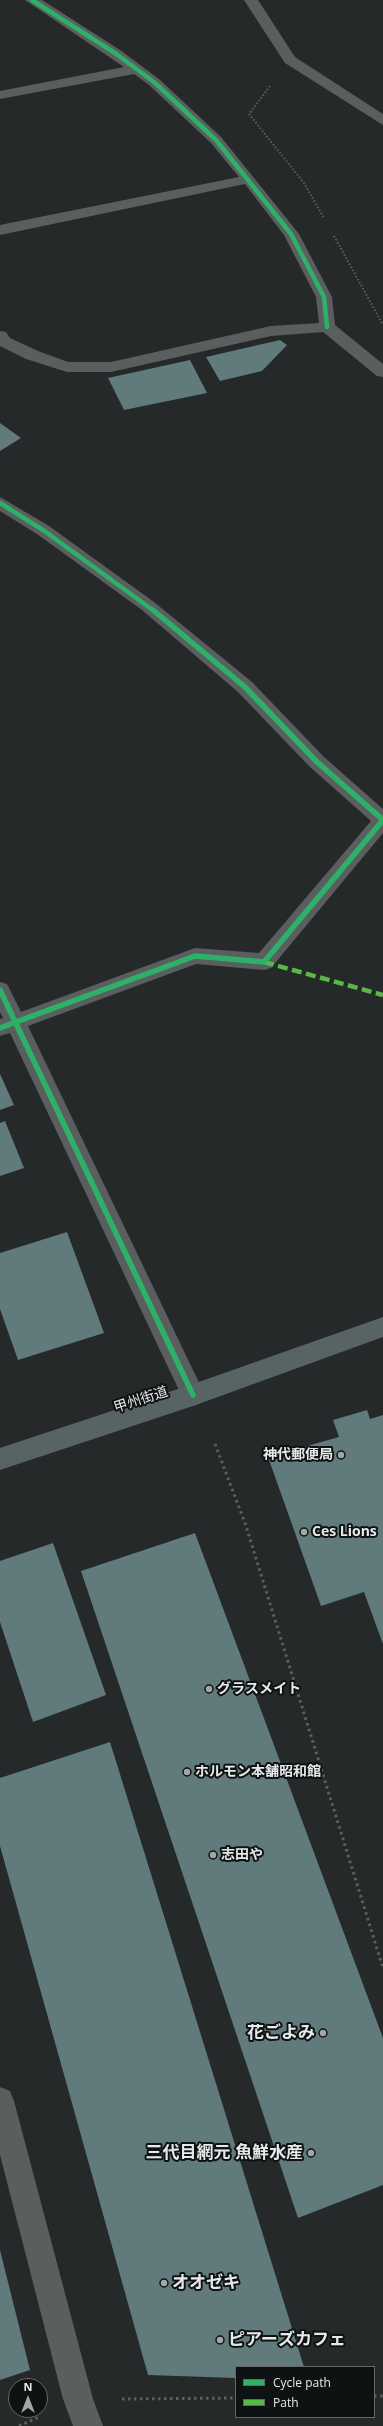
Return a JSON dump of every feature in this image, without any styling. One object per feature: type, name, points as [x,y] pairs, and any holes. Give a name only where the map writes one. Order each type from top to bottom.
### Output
[{"type":"highway","name":"甲州街道","points":[[0,1459],[382,1330]]},
{"type":"street","points":[[32,0],[115,53],[154,82],[216,140],[249,179],[295,241],[324,297],[327,327]]},
{"type":"street","points":[[251,0],[290,60],[383,121]]},
{"type":"street","points":[[0,95],[135,69]]},
{"type":"street","points":[[0,230],[249,179]]},
{"type":"street","points":[[0,336],[4,342],[32,355],[66,367],[111,367],[272,331],[327,327],[383,372]]},
{"type":"street","points":[[0,503],[43,530],[148,606],[245,688],[317,762],[383,820],[264,962],[194,956],[8,1026]]},
{"type":"street","points":[[0,990],[8,1026],[193,1395]]},
{"type":"street","points":[[0,2101],[78,2399],[88,2426]]},
{"type":"path","points":[[290,60],[249,114],[304,183],[327,223]]},
{"type":"path","points":[[330,230],[383,325]]},
{"type":"path","points":[[215,1444],[245,1523],[383,1968]]},
{"type":"building","points":[[280,340],[287,345],[262,371],[220,381],[206,357]]},
{"type":"building","points":[[190,360],[207,393],[124,410],[108,378]]},
{"type":"building","points":[[0,423],[21,438],[0,451]]},
{"type":"building","points":[[0,1074],[14,1105],[0,1110]]},
{"type":"building","points":[[5,1121],[24,1168],[0,1176],[0,1123]]},
{"type":"building","points":[[67,1232],[104,1333],[18,1360],[0,1309],[0,1253]]},
{"type":"building","points":[[367,1410],[370,1419],[383,1415],[383,1644],[364,1592],[321,1606],[268,1457],[339,1437],[333,1420]]},
{"type":"building","points":[[195,1533],[383,2038],[383,2185],[298,2218],[81,1571]]},
{"type":"building","points":[[53,1543],[106,1695],[33,1722],[0,1622],[0,1561]]},
{"type":"building","points":[[110,1742],[304,2366],[235,2366],[235,2378],[148,2375],[0,1846],[0,1778]]},
{"type":"building","points":[[0,2250],[30,2370],[0,2380]]},
{"type":"marked path","points":[[264,962],[383,995]]},
{"type":"cycle path","points":[[32,0],[115,53],[154,82],[216,140],[249,179],[291,234],[324,297],[327,327]]},
{"type":"cycle path","points":[[0,503],[43,530],[148,606],[245,687],[317,762],[383,820],[264,962],[195,956],[0,1028]]},
{"type":"cycle path","points":[[0,990],[193,1395]]},
{"type":"place","name":"神代郵便局","points":[[341,1455]]},
{"type":"place","name":"Ces Lions","points":[[304,1532]]},
{"type":"place","name":"グラスメイト","points":[[209,1689]]},
{"type":"place","name":"ホルモン本舗昭和館","points":[[187,1772]]},
{"type":"place","name":"志田や","points":[[213,1855]]},
{"type":"place","name":"花ごよみ","points":[[323,2033]]},
{"type":"place","name":"三代目網元 魚鮮水産","points":[[311,2153]]},
{"type":"place","name":"オオゼキ","points":[[164,2283]]},
{"type":"place","name":"ピアーズカフェ","points":[[220,2340]]}]
